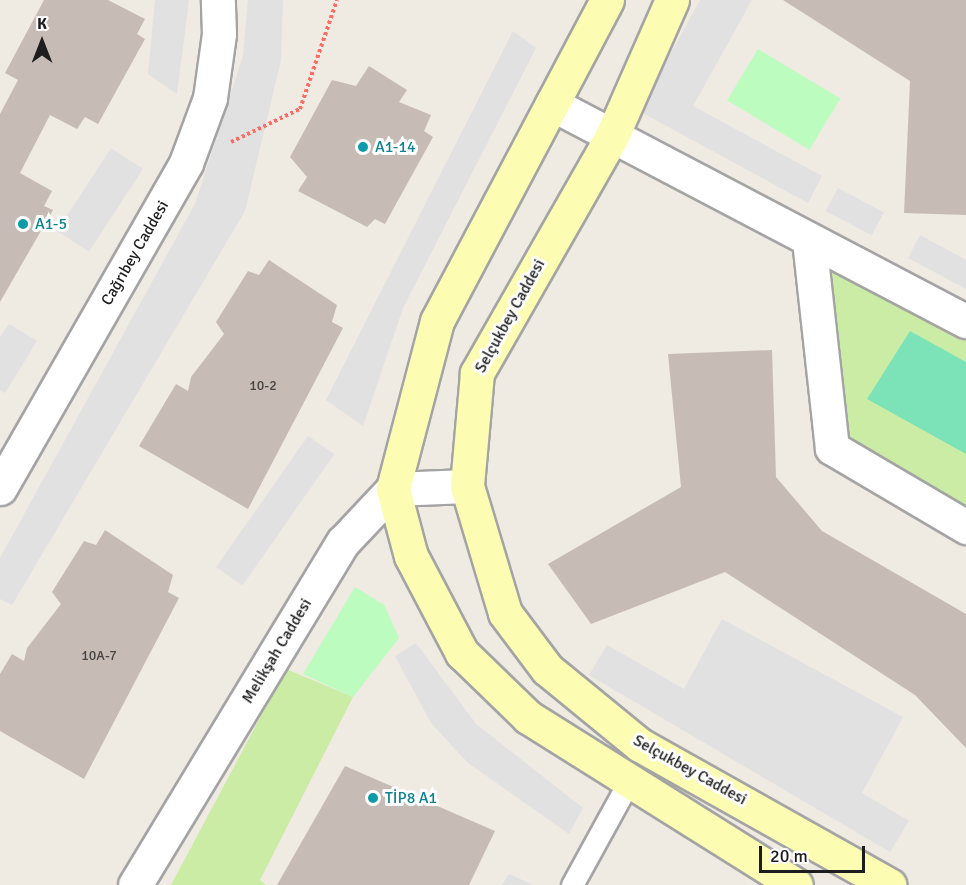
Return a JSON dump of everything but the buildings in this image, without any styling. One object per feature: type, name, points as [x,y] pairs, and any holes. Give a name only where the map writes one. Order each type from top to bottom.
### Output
[{"type":"street","name":"Cağrıbey Caddesi","points":[[0,488],[186,163],[210,98],[219,34],[218,0]]},
{"type":"street","points":[[607,0],[437,321],[393,489],[411,556],[462,653],[528,717],[628,783],[796,885]]},
{"type":"street","name":"Selçukbey Caddesi","points":[[672,0],[611,138],[477,373],[467,486],[505,613],[547,669],[640,745],[889,885]]},
{"type":"street","points":[[552,104],[611,138],[966,321]]},
{"type":"street","points":[[809,240],[832,448],[966,527]]},
{"type":"street","points":[[393,489],[467,486]]},
{"type":"street","name":"Melikşah Caddesi","points":[[135,885],[343,542],[393,489]]},
{"type":"lane","points":[[572,885],[628,783]]},
{"type":"path","points":[[186,163],[300,109],[337,0]]},
{"type":"green space","points":[[758,49],[840,98],[809,150],[727,100]]},
{"type":"green space","points":[[809,240],[966,321],[966,527],[832,448]]},
{"type":"green space","points":[[910,331],[966,362],[966,454],[867,399]]},
{"type":"green space","points":[[355,587],[384,605],[399,638],[353,697],[303,674]]},
{"type":"green space","points":[[286,669],[353,697],[260,880],[266,885],[171,885]]},
{"type":"shaded area","points":[[155,0],[189,0],[177,94],[148,74]]},
{"type":"shaded area","points":[[248,0],[283,0],[281,60],[245,211],[12,605],[0,599],[0,558],[195,204],[243,56]]},
{"type":"shaded area","points":[[700,0],[752,0],[693,106],[822,176],[808,203],[639,111]]},
{"type":"shaded area","points":[[513,31],[536,48],[403,308],[363,426],[326,400]]},
{"type":"shaded area","points":[[111,148],[143,169],[89,252],[57,231]]},
{"type":"shaded area","points":[[838,188],[884,212],[872,235],[826,211]]},
{"type":"shaded area","points":[[920,235],[966,260],[966,289],[908,258]]},
{"type":"shaded area","points":[[9,324],[37,341],[5,393],[0,390],[0,337]]},
{"type":"shaded area","points":[[308,436],[334,454],[242,585],[216,567]]},
{"type":"shaded area","points":[[722,619],[903,717],[862,793],[909,821],[890,852],[589,675],[607,645],[684,689]]},
{"type":"shaded area","points":[[416,643],[476,724],[583,808],[569,834],[468,763],[431,723],[395,656]]},
{"type":"shaded area","points":[[509,874],[533,885],[502,885]]},
{"type":"place","name":"A1-14","points":[[363,147]]},
{"type":"place","name":"A1-5","points":[[23,224]]},
{"type":"place","name":"TİP8 A1","points":[[373,798]]}]
